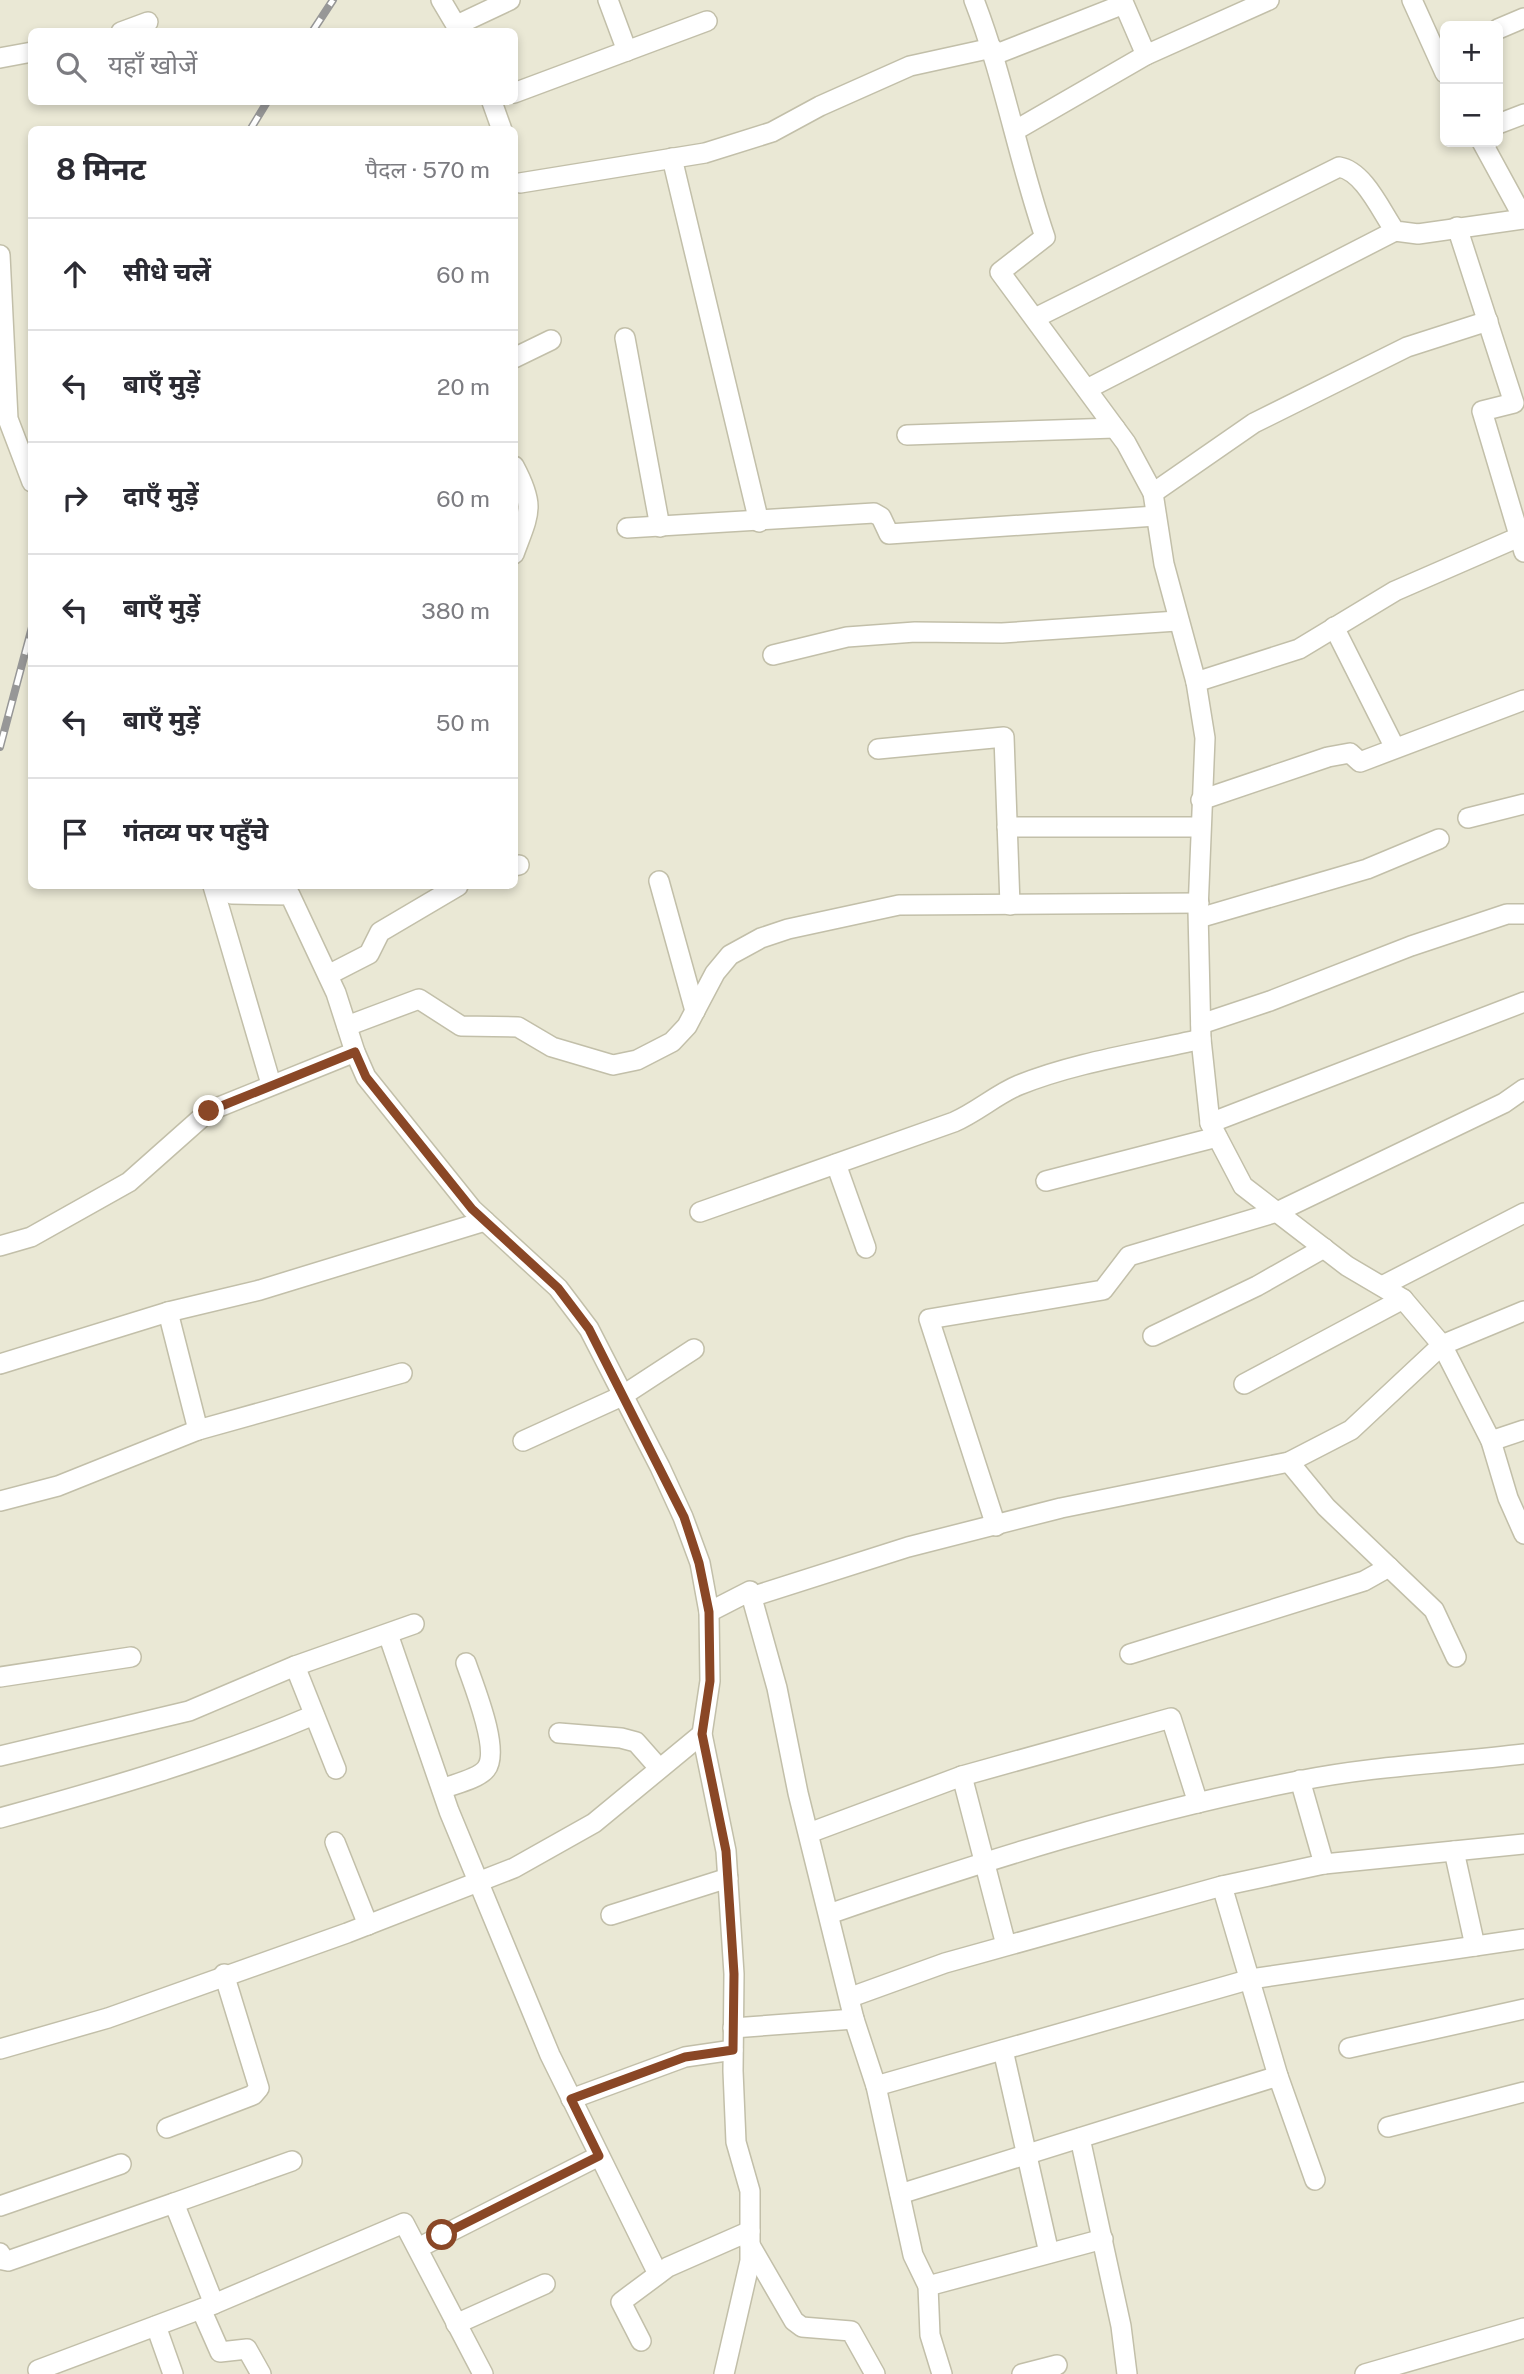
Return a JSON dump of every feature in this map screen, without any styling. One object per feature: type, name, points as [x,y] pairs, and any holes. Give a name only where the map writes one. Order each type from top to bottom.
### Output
[{"type":"street","points":[[441,0],[458,28],[510,0]]},
{"type":"street","points":[[608,0],[627,51]]},
{"type":"street","points":[[974,0],[993,51],[1045,237],[1000,272],[1115,428],[1153,493],[1177,621],[1196,682],[1205,738],[1200,827],[1201,1032],[1214,1130],[1243,1186],[1324,1248],[1403,1299],[1442,1345],[1491,1441],[1508,1498],[1524,1534]]},
{"type":"street","points":[[1016,130],[1146,55],[1269,0]]},
{"type":"street","points":[[1412,0],[1440,50]]},
{"type":"street","points":[[518,179],[705,153],[772,132],[820,106],[910,66],[993,51],[1124,4],[1146,55]]},
{"type":"street","points":[[1503,27],[1524,18]]},
{"type":"street","points":[[132,28],[148,22]]},
{"type":"street","points":[[518,92],[707,22]]},
{"type":"street","points":[[0,58],[28,53]]},
{"type":"street","points":[[493,105],[501,126]]},
{"type":"street","points":[[1503,122],[1524,114]]},
{"type":"street","points":[[1087,388],[1395,231],[1418,233],[1524,219],[1485,147]]},
{"type":"street","points":[[673,158],[759,522]]},
{"type":"street","points":[[1035,318],[1339,167],[1348,169],[1361,181],[1395,231]]},
{"type":"street","points":[[1196,682],[1298,649],[1407,585],[1521,544],[1482,411],[1514,402],[1457,227]]},
{"type":"street","points":[[0,255],[8,419],[28,472]]},
{"type":"street","points":[[1153,493],[1254,423],[1407,347],[1488,321]]},
{"type":"street","points":[[625,338],[660,527]]},
{"type":"street","points":[[518,356],[551,340]]},
{"type":"street","points":[[0,445],[8,419]]},
{"type":"street","points":[[907,435],[1115,428]]},
{"type":"street","points":[[518,474],[530,500],[528,515],[518,543]]},
{"type":"street","points":[[627,528],[874,513],[881,517],[889,534],[1156,516]]},
{"type":"street","points":[[773,655],[847,638],[874,635],[915,632],[1002,633],[1177,621]]},
{"type":"street","points":[[1334,626],[1395,748]]},
{"type":"street","points":[[1201,800],[1328,758],[1350,753],[1360,762],[1524,701]]},
{"type":"street","points":[[878,749],[1004,737],[1010,905]]},
{"type":"street","points":[[1468,818],[1524,804]]},
{"type":"street","points":[[1007,827],[1200,827]]},
{"type":"street","points":[[347,1026],[419,999],[461,1026],[518,1027],[552,1047],[612,1065],[637,1060],[672,1042],[695,1011],[715,973],[730,955],[761,937],[899,905],[1199,910],[1367,869],[1439,839]]},
{"type":"street","points":[[659,881],[695,1011]]},
{"type":"street","points":[[214,889],[271,1084]]},
{"type":"street","points":[[224,889],[232,894],[290,890],[328,975],[366,1077],[472,1209],[558,1288],[589,1329],[684,1517],[699,1563],[709,1612],[710,1681],[702,1734],[726,1851],[734,1974],[736,2142],[750,2191],[750,2261],[724,2374]]},
{"type":"street","points":[[328,975],[369,954],[380,932],[453,889]]},
{"type":"street","points":[[701,1212],[954,1122],[979,1111],[1016,1086],[1046,1075],[1201,1032],[1411,946],[1507,914],[1524,914]]},
{"type":"street","points":[[1046,1181],[1214,1130],[1524,1002]]},
{"type":"street","points":[[0,1246],[31,1237],[129,1182],[209,1111],[355,1052]]},
{"type":"street","points":[[996,1526],[929,1319],[1102,1290],[1129,1256],[1277,1212],[1524,1090]]},
{"type":"street","points":[[836,1164],[866,1248]]},
{"type":"street","points":[[1382,1286],[1524,1213]]},
{"type":"street","points":[[0,1364],[168,1312],[260,1290],[485,1221]]},
{"type":"street","points":[[1153,1336],[1257,1286],[1324,1248]]},
{"type":"street","points":[[1244,1384],[1403,1299]]},
{"type":"street","points":[[751,1597],[908,1547],[1061,1508],[1289,1462],[1351,1430],[1442,1345],[1524,1311]]},
{"type":"street","points":[[168,1312],[198,1430]]},
{"type":"street","points":[[523,1441],[622,1396],[694,1349]]},
{"type":"street","points":[[0,1501],[58,1486],[198,1430],[271,1412],[402,1373]]},
{"type":"street","points":[[1491,1441],[1524,1430]]},
{"type":"street","points":[[1289,1462],[1326,1507],[1434,1610],[1456,1657]]},
{"type":"street","points":[[1130,1654],[1364,1581],[1389,1567]]},
{"type":"street","points":[[709,1612],[750,1591],[777,1688],[854,2019],[876,2086],[914,2255],[928,2286],[930,2335],[942,2374]]},
{"type":"street","points":[[0,1756],[189,1712],[295,1666],[414,1624]]},
{"type":"street","points":[[388,1634],[477,1883],[571,2099],[658,2274]]},
{"type":"street","points":[[0,1677],[131,1657]]},
{"type":"street","points":[[442,1789],[484,1771],[490,1763],[490,1745],[485,1721],[466,1663]]},
{"type":"street","points":[[295,1666],[336,1769]]},
{"type":"street","points":[[0,1818],[156,1771],[268,1734],[314,1715]]},
{"type":"street","points":[[809,1833],[962,1776],[1171,1718],[1198,1803]]},
{"type":"street","points":[[559,1733],[621,1738],[636,1742],[659,1768]]},
{"type":"street","points":[[0,2049],[108,2018],[224,1974],[368,1925],[514,1867],[594,1823],[702,1734]]},
{"type":"street","points":[[830,1914],[985,1860],[1198,1803],[1300,1780],[1524,1754]]},
{"type":"street","points":[[962,1776],[1006,1945]]},
{"type":"street","points":[[1300,1780],[1324,1864]]},
{"type":"street","points":[[335,1842],[368,1925]]},
{"type":"street","points":[[851,1997],[945,1962],[1222,1886],[1324,1864],[1524,1844]]},
{"type":"street","points":[[1454,1851],[1475,1946]]},
{"type":"street","points":[[611,1915],[727,1878]]},
{"type":"street","points":[[1222,1886],[1278,2076],[1315,2180]]},
{"type":"street","points":[[876,2086],[1251,1979],[1524,1939]]},
{"type":"street","points":[[167,2127],[253,2095],[259,2088],[224,1974]]},
{"type":"street","points":[[1349,2048],[1524,2009]]},
{"type":"street","points":[[733,2028],[854,2019]]},
{"type":"street","points":[[571,2099],[685,2057],[733,2050]]},
{"type":"street","points":[[1003,2050],[1049,2253]]},
{"type":"street","points":[[900,2194],[1278,2076]]},
{"type":"street","points":[[1388,2127],[1524,2092]]},
{"type":"street","points":[[1080,2138],[1103,2239],[1127,2374]]},
{"type":"street","points":[[418,2248],[599,2156]]},
{"type":"street","points":[[0,2253],[3,2260],[8,2261],[292,2161]]},
{"type":"street","points":[[0,2206],[121,2164]]},
{"type":"street","points":[[174,2203],[220,2352],[247,2349],[261,2374]]},
{"type":"street","points":[[38,2370],[73,2366],[156,2326],[404,2223],[483,2374]]},
{"type":"street","points":[[641,2341],[621,2302],[668,2267],[750,2238]]},
{"type":"street","points":[[750,2238],[788,2315],[802,2327],[851,2331],[875,2374]]},
{"type":"street","points":[[928,2286],[1103,2239]]},
{"type":"street","points":[[456,2323],[545,2284]]},
{"type":"street","points":[[156,2326],[173,2374]]},
{"type":"street","points":[[1365,2374],[1524,2328]]},
{"type":"street","points":[[1022,2374],[1057,2365]]},
{"type":"shaded area","points":[[0,0],[1524,0],[1524,2374],[0,2374]]},
{"type":"railway","points":[[315,28],[333,0]]},
{"type":"railway","points":[[252,126],[265,105]]},
{"type":"railway","points":[[0,747],[28,642]]},
{"type":"route","points":[[209,1111],[355,1052],[366,1077],[472,1209],[558,1288],[589,1329],[684,1517],[699,1563],[709,1612],[710,1681],[702,1734],[726,1851],[734,1974],[733,2050],[685,2057],[571,2099],[599,2156],[442,2235]]}]
